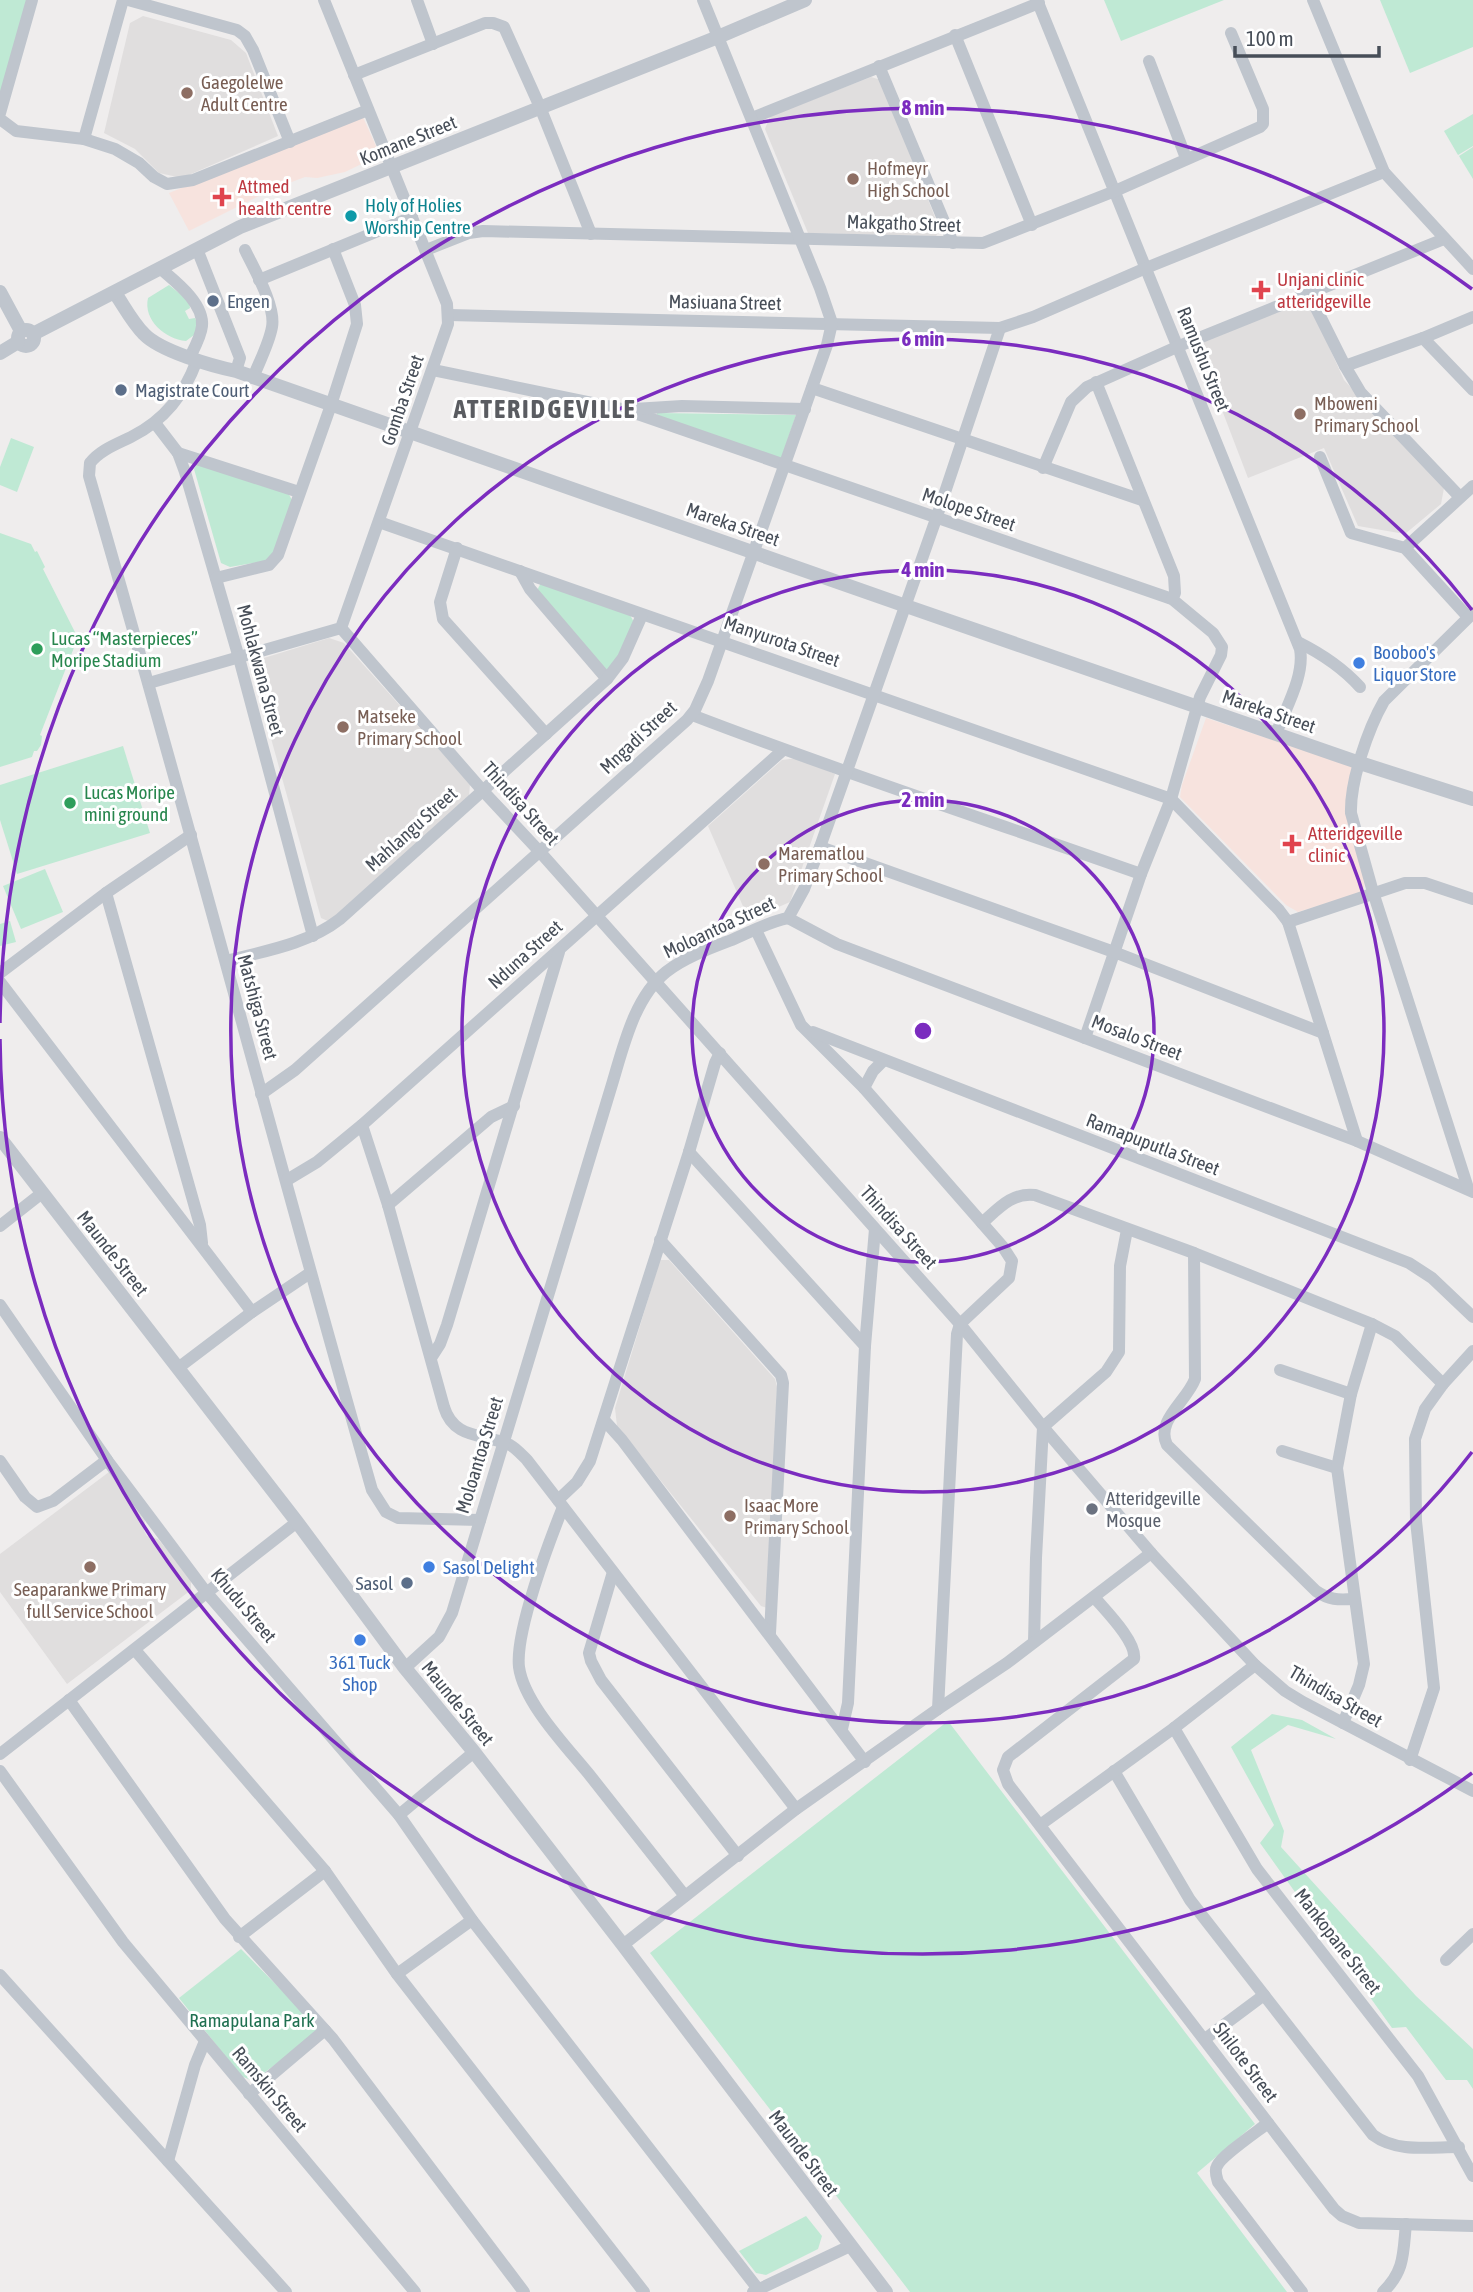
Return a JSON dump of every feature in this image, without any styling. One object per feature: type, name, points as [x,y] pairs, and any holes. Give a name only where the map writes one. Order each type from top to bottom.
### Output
[{"type":"street","points":[[32,0],[2,119],[16,131],[84,139],[129,156],[160,182],[167,184],[193,180],[368,110]]},
{"type":"street","points":[[84,139],[126,0],[237,30],[245,36],[290,142]]},
{"type":"street","points":[[324,0],[426,250],[449,315]]},
{"type":"street","points":[[417,0],[433,44]]},
{"type":"street","points":[[703,0],[801,239],[832,323]]},
{"type":"street","name":"Komane Street","points":[[0,353],[24,336],[115,293],[240,227],[805,0]]},
{"type":"street","points":[[1313,0],[1384,172],[1473,269]]},
{"type":"street","points":[[752,118],[1038,2]]},
{"type":"street","name":"Ramushu Street","points":[[1038,2],[1298,642],[1301,665],[1276,734]]},
{"type":"street","points":[[354,75],[485,23],[498,24],[509,33],[591,234]]},
{"type":"street","name":"Makgatho Street","points":[[426,250],[476,231],[983,243],[1115,191],[1255,130],[1262,124],[1263,109],[1231,33]]},
{"type":"street","points":[[955,35],[1032,225]]},
{"type":"street","points":[[1149,61],[1186,158]]},
{"type":"street","points":[[879,66],[953,243]]},
{"type":"street","points":[[1000,328],[1033,317],[1146,268],[1384,172]]},
{"type":"street","points":[[259,280],[412,217]]},
{"type":"street","points":[[1043,468],[1072,402],[1078,394],[1096,382],[1444,239]]},
{"type":"street","points":[[197,249],[240,358],[236,371]]},
{"type":"street","points":[[216,578],[273,563],[278,555],[355,333],[357,314],[333,249]]},
{"type":"street","points":[[245,250],[271,310],[273,325],[253,378]]},
{"type":"street","name":"Matshiga Street","points":[[161,269],[184,289],[201,317],[201,331],[182,393],[155,423],[94,457],[90,463],[89,476],[149,683],[372,1490],[380,1506],[398,1518],[480,1520]]},
{"type":"street","points":[[0,292],[24,336]]},
{"type":"street","name":"Mareka Street","points":[[115,293],[146,336],[155,343],[194,358],[1276,734],[1473,799]]},
{"type":"street","points":[[1309,294],[1361,393],[1460,497]]},
{"type":"street","name":"Masiuana Street","points":[[449,315],[1000,328]]},
{"type":"street","name":"Gomba Street","points":[[341,628],[446,334],[449,315]]},
{"type":"street","points":[[1345,366],[1473,317]]},
{"type":"street","name":"Mngadi Street","points":[[261,1094],[295,1070],[692,715],[708,681],[785,466],[827,345],[832,323]]},
{"type":"street","name":"Moloantoa Street","points":[[405,1668],[431,1645],[445,1628],[454,1606],[622,1050],[641,1004],[669,969],[771,922],[788,918],[804,889],[906,606],[1000,328]]},
{"type":"street","points":[[1423,338],[1473,390]]},
{"type":"street","name":"Molope Street","points":[[433,370],[626,410],[1172,599],[1213,633],[1222,647],[1198,706]]},
{"type":"street","points":[[1096,382],[1174,576],[1175,593],[1172,599]]},
{"type":"street","points":[[812,388],[1142,500]]},
{"type":"street","name":"Molope Street","points":[[626,410],[682,406],[805,409]]},
{"type":"street","name":"Mohlakwana Street","points":[[155,423],[178,453],[239,658],[313,936]]},
{"type":"street","points":[[178,453],[299,492]]},
{"type":"street","points":[[1320,457],[1351,533],[1405,548],[1471,615],[1384,701],[1376,715],[1360,762],[1351,813],[1373,892],[1470,1190]]},
{"type":"street","points":[[1405,548],[1473,486]]},
{"type":"street","name":"Manyurota Street","points":[[379,522],[1171,799]]},
{"type":"street","points":[[457,548],[440,602],[443,619],[546,734]]},
{"type":"street","points":[[520,571],[530,589],[607,679]]},
{"type":"street","name":"Mahlangu Street","points":[[226,961],[313,936],[340,919],[607,679],[623,658],[642,615]]},
{"type":"street","points":[[149,683],[341,628]]},
{"type":"street","name":"Thindisa Street","points":[[341,628],[483,791],[960,1324],[1043,1427],[1151,1553],[1255,1665],[1285,1691],[1410,1760],[1473,1791]]},
{"type":"street","points":[[1298,642],[1345,671],[1360,687]]},
{"type":"street","points":[[1085,1038],[1141,874],[1171,799],[1198,706]]},
{"type":"street","points":[[692,715],[783,750],[1141,874]]},
{"type":"street","name":"Nduna Street","points":[[287,1180],[317,1162],[362,1125],[783,750]]},
{"type":"street","points":[[1171,799],[1288,922],[1357,1141]]},
{"type":"street","points":[[0,973],[106,893],[191,835]]},
{"type":"street","points":[[820,847],[1114,952],[1323,1033]]},
{"type":"street","points":[[1288,922],[1405,883],[1425,883],[1472,901]]},
{"type":"street","points":[[106,893],[200,1225],[202,1246]]},
{"type":"street","name":"Mosalo Street","points":[[788,918],[837,944],[1357,1141],[1470,1190]]},
{"type":"street","points":[[756,930],[797,1019],[864,1088],[1009,1254],[1012,1261],[1012,1270],[1004,1284],[960,1324],[957,1334],[938,1709]]},
{"type":"street","points":[[430,1358],[444,1335],[559,950]]},
{"type":"street","points":[[0,982],[252,1312]]},
{"type":"street","name":"Ramapuputla Street","points":[[806,1030],[1409,1262],[1432,1278],[1473,1317]]},
{"type":"street","points":[[685,1896],[547,1720],[523,1681],[519,1656],[522,1635],[561,1504],[582,1475],[604,1420],[720,1053]]},
{"type":"street","points":[[864,1088],[873,1071],[883,1061]]},
{"type":"street","points":[[388,1205],[491,1117],[514,1106]]},
{"type":"street","points":[[362,1125],[388,1205],[450,1421],[461,1430],[511,1446],[527,1460],[796,1809]]},
{"type":"street","name":"Maunde Street","points":[[0,1138],[297,1522],[405,1668],[474,1752],[623,1945],[886,2292]]},
{"type":"street","points":[[689,1152],[865,1346]]},
{"type":"street","points":[[0,1226],[42,1193]]},
{"type":"street","points":[[982,1223],[1009,1200],[1027,1194],[1035,1195],[1194,1253],[1372,1324],[1395,1336],[1443,1384]]},
{"type":"street","points":[[842,1730],[848,1703],[865,1346],[875,1229]]},
{"type":"street","points":[[1034,1642],[1043,1427],[1106,1372],[1119,1352],[1119,1266],[1126,1230]]},
{"type":"street","points":[[660,1240],[781,1375],[783,1383],[770,1633]]},
{"type":"street","points":[[1194,1253],[1195,1379],[1188,1395],[1164,1426],[1163,1438],[1167,1445],[1311,1586],[1326,1598],[1353,1599]]},
{"type":"street","points":[[178,1368],[252,1312],[310,1273]]},
{"type":"street","name":"Khudu Street","points":[[0,1305],[107,1460],[206,1592],[400,1815],[472,1920],[762,2290]]},
{"type":"street","points":[[1343,1723],[1359,1685],[1364,1664],[1337,1468],[1351,1394],[1372,1324]]},
{"type":"street","points":[[1410,1760],[1434,1688],[1416,1521],[1415,1439],[1425,1409],[1473,1351]]},
{"type":"street","points":[[1280,1370],[1351,1394]]},
{"type":"street","points":[[604,1420],[770,1633],[865,1762]]},
{"type":"street","points":[[1282,1451],[1337,1468]]},
{"type":"street","points":[[0,1461],[24,1497],[37,1507],[53,1501],[107,1460]]},
{"type":"street","points":[[0,1754],[297,1522]]},
{"type":"street","points":[[623,1945],[796,1809],[938,1709],[983,1681],[1151,1553]]},
{"type":"street","points":[[612,1572],[590,1643],[591,1661],[601,1680],[738,1856]]},
{"type":"street","name":"Shilote Street","points":[[1094,1597],[1133,1648],[1134,1660],[1008,1758],[1003,1770],[1008,1784],[1342,2216],[1359,2223],[1473,2226]]},
{"type":"street","points":[[135,1650],[325,1871],[397,1974],[643,2292]]},
{"type":"street","points":[[1040,1825],[1174,1728],[1255,1665]]},
{"type":"street","points":[[69,1700],[239,1937],[325,2030],[524,2292]]},
{"type":"street","name":"Mankopane Street","points":[[1174,1728],[1257,1869],[1406,2060],[1473,2176]]},
{"type":"street","points":[[400,1815],[474,1752]]},
{"type":"street","name":"Ramskin Street","points":[[0,1771],[123,1942],[415,2292]]},
{"type":"street","points":[[1114,1771],[1183,1890],[1373,2135],[1383,2142],[1404,2147],[1458,2147]]},
{"type":"street","points":[[239,1937],[325,1871]]},
{"type":"street","points":[[397,1974],[472,1920]]},
{"type":"street","points":[[1446,1960],[1473,1934]]},
{"type":"street","points":[[0,1975],[286,2292]]},
{"type":"street","points":[[1205,2039],[1264,1995]]},
{"type":"street","points":[[249,2094],[325,2030]]},
{"type":"street","points":[[168,2161],[195,2065],[205,2040]]},
{"type":"street","points":[[1268,2123],[1224,2158],[1217,2166],[1216,2173],[1218,2182],[1302,2292]]},
{"type":"street","points":[[1383,2292],[1399,2272],[1406,2224]]},
{"type":"street","points":[[762,2290],[850,2246]]},
{"type":"shaded area","name":"Gaegolelwe Adult Centre","points":[[143,16],[231,40],[246,53],[278,136],[182,178],[159,173],[135,149],[104,133],[130,23]]},
{"type":"shaded area","name":"Hofmeyr High School","points":[[871,77],[881,80],[940,230],[936,236],[808,233],[765,129],[770,116]]},
{"type":"shaded area","points":[[362,115],[380,155],[345,172],[317,178],[305,177],[273,189],[189,231],[169,193]]},
{"type":"shaded area","name":"Mboweni Primary School","points":[[1299,302],[1311,307],[1344,380],[1444,488],[1441,504],[1405,534],[1358,526],[1324,448],[1248,478],[1199,350],[1203,341]]},
{"type":"shaded area","name":"Matseke Primary School","points":[[329,638],[344,643],[470,784],[469,797],[330,922],[321,918],[252,670],[254,661]]},
{"type":"shaded area","name":"Atteridgeville clinic","points":[[1206,718],[1352,766],[1347,810],[1366,878],[1363,892],[1298,912],[1286,905],[1180,797]]},
{"type":"shaded area","name":"Marematlou Primary School","points":[[797,758],[835,774],[790,902],[749,920],[708,826],[782,760]]},
{"type":"shaded area","name":"Isaac More Primary School","points":[[660,1260],[669,1260],[775,1379],[777,1387],[767,1608],[761,1606],[617,1426],[615,1408]]},
{"type":"shaded area","name":"Seaparankwe Primary full Service School","points":[[109,1472],[145,1521],[144,1531],[147,1536],[158,1539],[191,1579],[191,1590],[67,1684],[0,1592],[0,1554]]},
{"type":"green space","points":[[0,0],[28,0],[0,96]]},
{"type":"green space","points":[[1104,0],[1224,0],[1121,41]]},
{"type":"green space","points":[[1380,0],[1473,0],[1473,47],[1410,73]]},
{"type":"green space","points":[[1473,114],[1473,146],[1458,155],[1444,131]]},
{"type":"green space","points":[[1473,147],[1473,179],[1459,156]]},
{"type":"green space","points":[[169,285],[189,301],[190,308],[185,311],[189,319],[195,318],[198,325],[194,335],[186,341],[170,337],[163,332],[149,314],[148,298]]},
{"type":"green space","points":[[657,413],[796,415],[781,459],[657,417]]},
{"type":"green space","points":[[11,438],[34,447],[17,492],[0,485],[0,467]]},
{"type":"green space","points":[[197,464],[287,491],[292,500],[271,560],[230,567],[221,563],[194,469]]},
{"type":"green space","name":"Lucas “Masterpieces” Moripe Stadium","points":[[0,533],[31,544],[35,552],[37,551],[45,567],[43,569],[80,642],[75,645],[40,735],[41,745],[32,757],[0,767]]},
{"type":"green space","points":[[541,583],[630,615],[635,624],[618,664],[606,673],[536,592]]},
{"type":"green space","name":"Lucas Moripe mini ground","points":[[123,746],[150,833],[17,874],[0,820],[0,785]]},
{"type":"green space","points":[[45,869],[63,912],[21,929],[3,886]]},
{"type":"green space","points":[[10,921],[16,942],[0,946],[0,924]]},
{"type":"green space","points":[[1272,1714],[1302,1720],[1336,1739],[1288,1725],[1251,1750],[1284,1831],[1281,1847],[1416,1996],[1473,2049],[1473,2089],[1467,2080],[1446,2080],[1406,2027],[1392,2028],[1260,1843],[1274,1825],[1231,1747]]},
{"type":"green space","points":[[948,1721],[1255,2124],[1197,2173],[1287,2292],[910,2292],[650,1953]]},
{"type":"green space","name":"Ramapulana Park","points":[[241,1949],[313,2022],[318,2033],[253,2081],[241,2076],[179,1998]]},
{"type":"green space","points":[[806,2216],[822,2236],[818,2249],[766,2275],[756,2273],[739,2251]]},
{"type":"place","name":"Gaegolelwe Adult Centre","points":[[187,93]]},
{"type":"place","name":"Hofmeyr High School","points":[[853,179]]},
{"type":"place","name":"Attmed health centre","points":[[222,197]]},
{"type":"place","name":"Holy of Holies Worship Centre","points":[[351,216]]},
{"type":"place","name":"Unjani clinic atteridgeville","points":[[1261,290]]},
{"type":"place","name":"Engen","points":[[213,301]]},
{"type":"place","name":"Magistrate Court","points":[[121,390]]},
{"type":"place","name":"Mboweni Primary School","points":[[1300,414]]},
{"type":"place","name":"Lucas “Masterpieces” Moripe Stadium","points":[[37,649]]},
{"type":"place","name":"Booboo's Liquor Store","points":[[1359,663]]},
{"type":"place","name":"Matseke Primary School","points":[[343,727]]},
{"type":"place","name":"Lucas Moripe mini ground","points":[[70,803]]},
{"type":"place","name":"Atteridgeville clinic","points":[[1292,844]]},
{"type":"place","name":"Marematlou Primary School","points":[[764,864]]},
{"type":"place","name":"Atteridgeville Mosque","points":[[1092,1509]]},
{"type":"place","name":"Isaac More Primary School","points":[[730,1516]]},
{"type":"place","name":"Seaparankwe Primary full Service School","points":[[90,1567]]},
{"type":"place","name":"Sasol Delight","points":[[429,1567]]},
{"type":"place","name":"Sasol","points":[[407,1583]]},
{"type":"place","name":"361 Tuck Shop","points":[[360,1640]]},
{"type":"district","name":"ATTERIDGEVILLE","points":[[545,409]]}]
